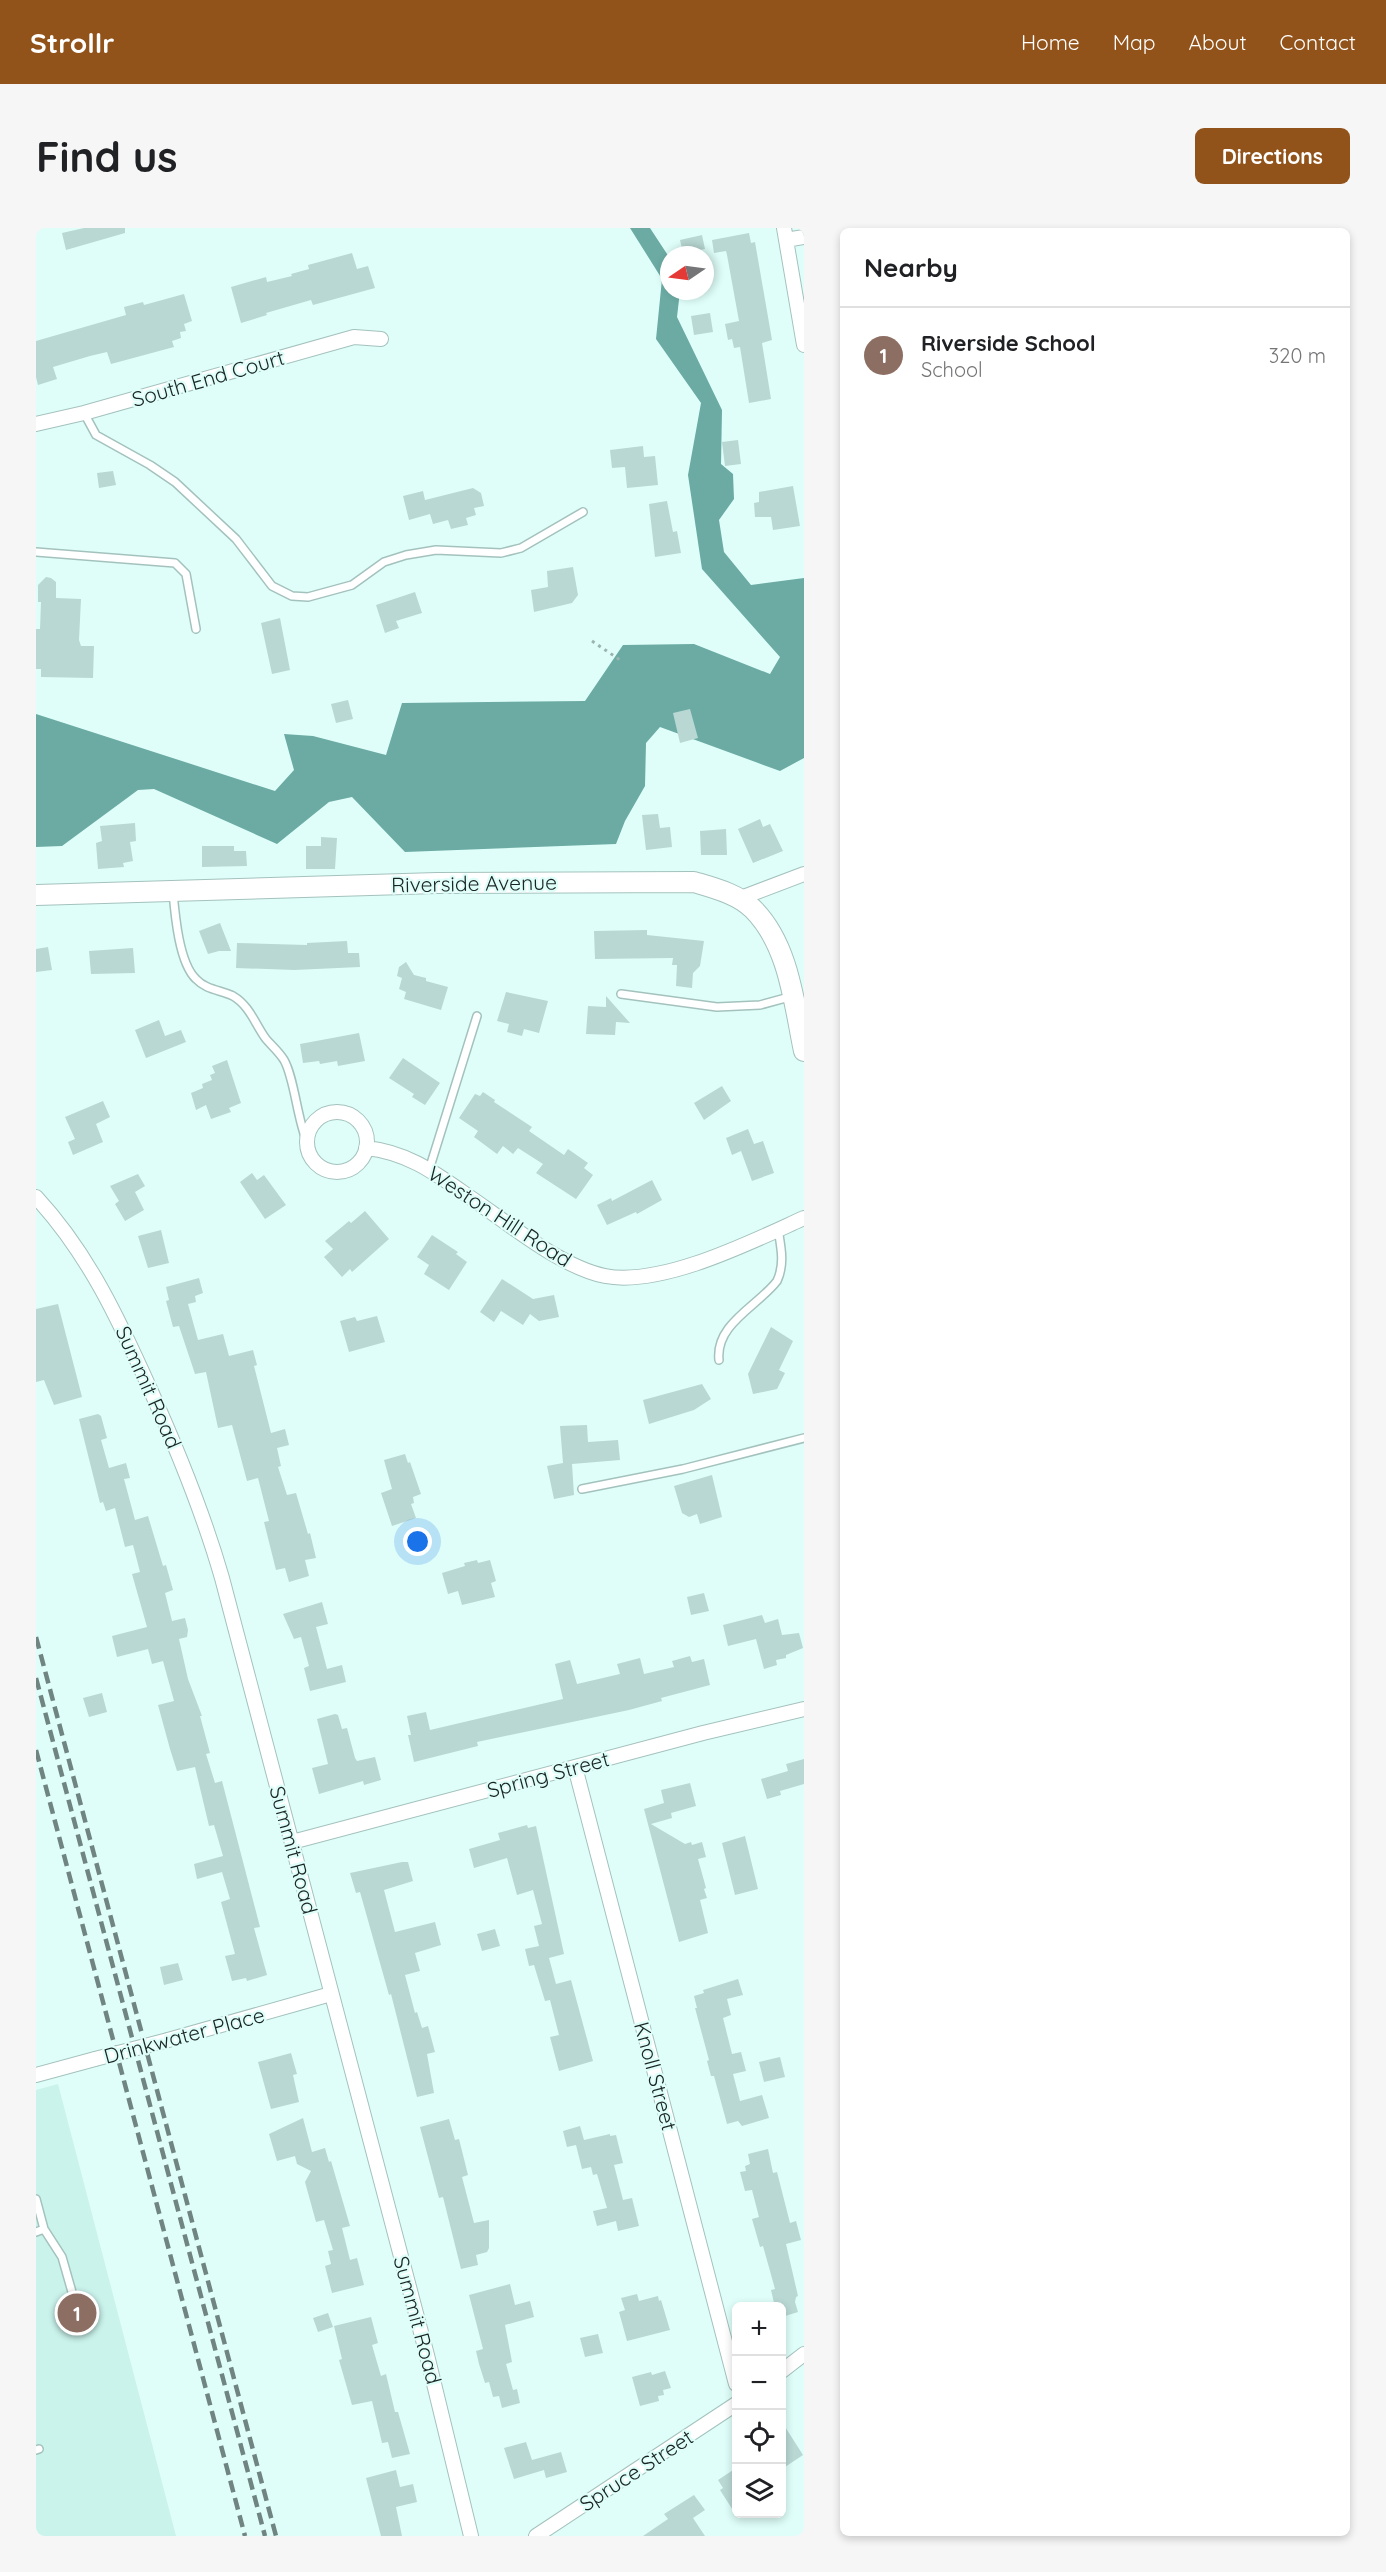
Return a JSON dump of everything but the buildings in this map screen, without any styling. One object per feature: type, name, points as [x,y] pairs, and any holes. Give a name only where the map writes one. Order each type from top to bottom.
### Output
[{"type":"street","points":[[804,237],[785,234],[804,345]]},
{"type":"street","name":"South End Court","points":[[36,424],[84,413],[354,337],[381,339]]},
{"type":"street","points":[[738,899],[804,874]]},
{"type":"street","name":"Riverside Avenue","points":[[36,895],[437,883],[694,882],[718,889],[752,908],[777,944],[798,994],[804,1051]]},
{"type":"street","points":[[341,1111],[352,1115],[362,1124],[367,1136],[366,1148],[360,1161],[354,1166],[336,1172],[318,1165],[311,1158],[306,1139],[308,1130],[320,1116],[328,1112],[341,1111]]},
{"type":"street","name":"Weston Hill Road","points":[[366,1148],[387,1150],[403,1155],[559,1257],[605,1276],[628,1278],[686,1266],[740,1247],[804,1218]]},
{"type":"street","name":"Summit Road","points":[[36,1197],[68,1234],[101,1286],[191,1482],[222,1578],[453,2454],[471,2536]]},
{"type":"street","name":"Spring Street","points":[[292,1842],[804,1709]]},
{"type":"street","name":"Knoll Street","points":[[575,1767],[732,2369]]},
{"type":"street","name":"Drinkwater Place","points":[[36,2075],[331,1994]]},
{"type":"street","points":[[786,2368],[804,2354]]},
{"type":"street","name":"Spruce Street","points":[[536,2536],[732,2407]]},
{"type":"lane","points":[[84,413],[96,435],[150,465],[175,483],[236,539],[272,586],[292,596],[308,597],[352,585],[384,562],[406,555],[436,550],[501,553],[521,548],[583,512]]},
{"type":"lane","points":[[36,552],[175,563],[186,574],[196,629]]},
{"type":"lane","points":[[172,890],[175,919],[187,965],[195,979],[209,988],[233,996],[248,1009],[267,1040],[276,1049],[285,1063],[306,1139]]},
{"type":"lane","points":[[621,994],[717,1007],[760,1005],[798,994]]},
{"type":"lane","points":[[429,1170],[477,1016]]},
{"type":"lane","points":[[719,1360],[719,1345],[727,1330],[777,1281],[782,1272],[778,1229]]},
{"type":"lane","points":[[582,1489],[682,1469],[804,1438]]},
{"type":"lane","points":[[36,2199],[44,2229],[62,2257],[76,2306]]},
{"type":"lane","points":[[36,2232],[44,2229]]},
{"type":"path","points":[[592,641],[623,662]]},
{"type":"shaded area","points":[[58,2084],[176,2536],[36,2536],[36,2090]]},
{"type":"water","points":[[630,228],[650,228],[662,246],[660,276]]},
{"type":"water","points":[[660,299],[679,300],[677,317],[722,410],[721,464],[733,474],[734,499],[719,520],[724,552],[751,585],[804,578],[804,758],[780,771],[660,727],[646,743],[645,786],[625,821],[616,844],[405,852],[352,797],[329,802],[277,844],[154,789],[138,790],[62,846],[36,847],[36,714],[275,791],[294,770],[284,734],[313,736],[386,755],[402,703],[585,701],[623,645],[694,644],[770,674],[780,657],[702,569],[688,475],[701,403],[656,339]]},
{"type":"railway","points":[[36,1637],[276,2536]]},
{"type":"railway","points":[[36,1678],[265,2536]]},
{"type":"railway","points":[[36,1750],[245,2536]]},
{"type":"place","name":"Riverside School","points":[[77,2313]]}]
